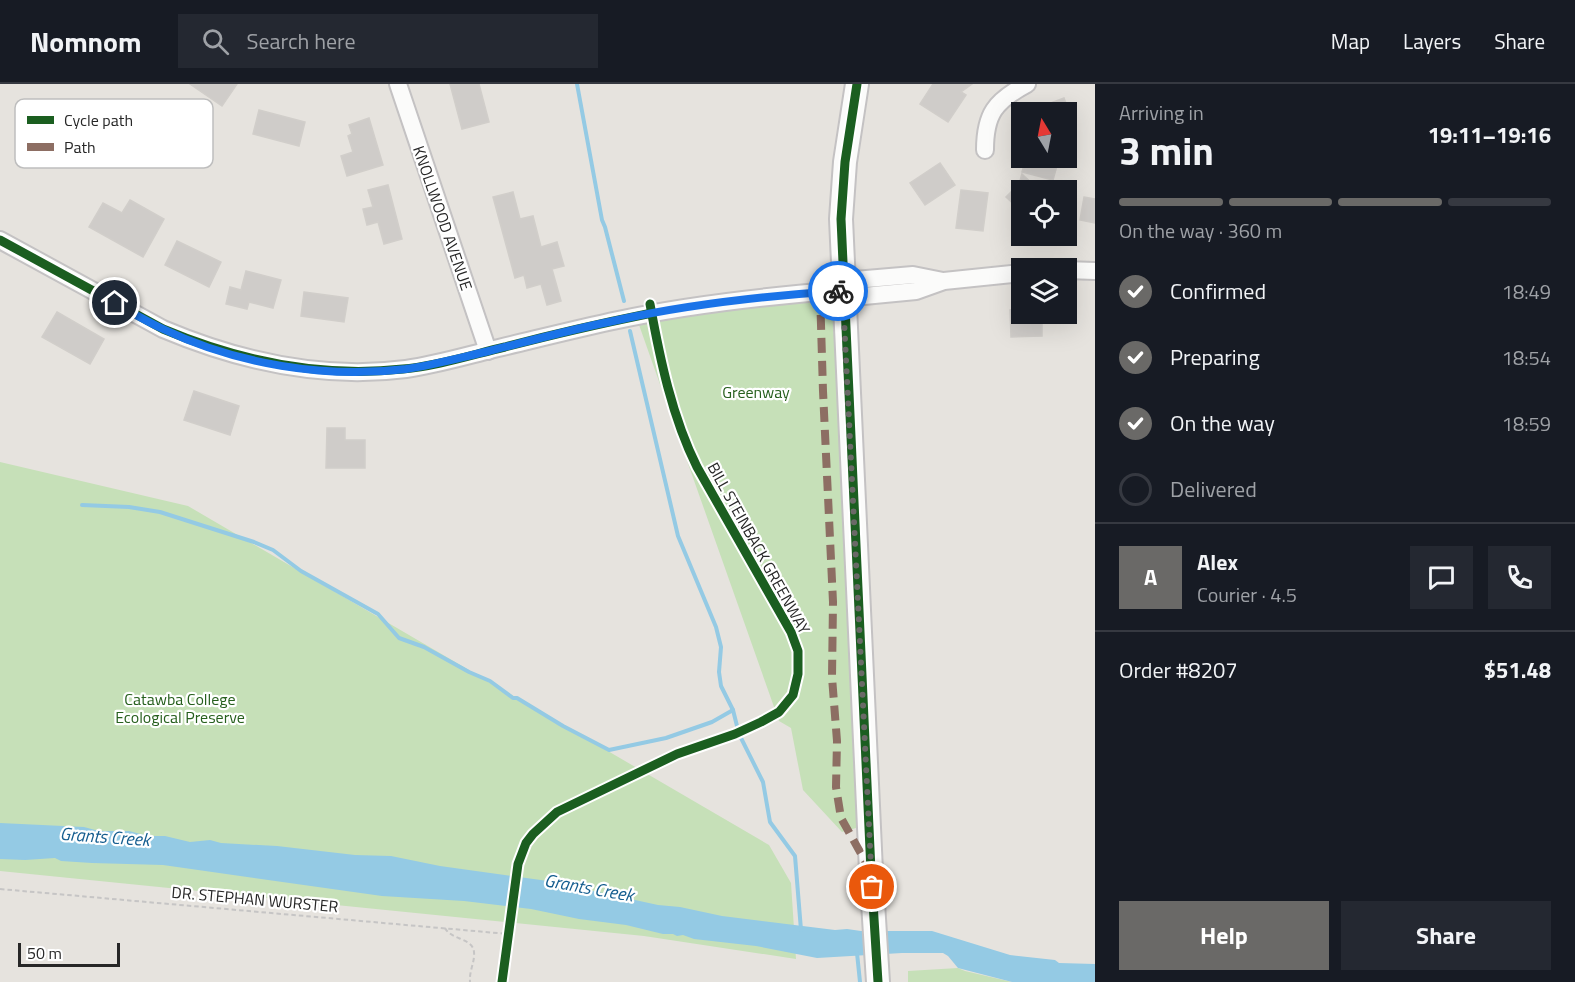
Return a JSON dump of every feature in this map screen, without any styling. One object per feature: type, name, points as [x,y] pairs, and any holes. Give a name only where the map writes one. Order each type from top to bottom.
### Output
[{"type":"street","name":"KNOLLWOOD AVENUE","points":[[398,84],[488,351]]},
{"type":"street","points":[[857,84],[842,194],[841,219],[878,976]]},
{"type":"street","points":[[985,150],[985,131],[990,116],[999,104],[1015,90],[1027,84]]},
{"type":"street","points":[[0,240],[163,329],[231,354],[279,365],[331,371],[381,371],[434,364],[652,313],[778,295],[843,290],[916,291],[944,281],[1011,274]]},
{"type":"street","points":[[1077,270],[1095,271]]},
{"type":"path","points":[[445,928],[453,937],[473,947],[475,953],[470,969],[470,982]]},
{"type":"green space","name":"Greenway","points":[[839,295],[863,826],[842,832],[803,790],[791,728],[779,721],[638,322]]},
{"type":"green space","name":"Catawba College Ecological Preserve","points":[[0,462],[188,506],[769,845],[791,883],[796,959],[644,936],[0,871]]},
{"type":"green space","points":[[958,968],[1012,982],[908,982],[908,971]]},
{"type":"water","name":"Grants Creek","points":[[0,823],[84,827],[99,831],[129,831],[148,836],[165,836],[190,842],[210,840],[221,843],[277,846],[355,855],[391,856],[440,866],[548,881],[658,905],[722,916],[835,930],[932,931],[1010,955],[1055,960],[1059,963],[1095,964],[1095,982],[1012,982],[958,968],[943,953],[817,958],[756,946],[663,934],[626,925],[579,919],[531,909],[464,901],[382,896],[163,865],[61,861],[55,858],[0,859]]},
{"type":"building","points":[[190,84],[237,84],[222,106]]},
{"type":"building","points":[[450,84],[479,84],[489,122],[462,129]]},
{"type":"building","points":[[933,84],[972,84],[961,92],[966,95],[948,122],[920,104]]},
{"type":"building","points":[[1064,98],[1065,102],[1053,102]]},
{"type":"building","points":[[259,110],[305,122],[299,146],[253,134]]},
{"type":"building","points":[[369,118],[383,165],[347,176],[341,156],[353,152],[348,136],[352,134],[349,125]]},
{"type":"building","points":[[940,163],[955,185],[925,205],[910,183]]},
{"type":"building","points":[[1023,168],[1056,168],[1053,180],[1022,172]]},
{"type":"building","points":[[1022,174],[1028,180],[1020,180]]},
{"type":"building","points":[[388,185],[402,239],[384,244],[378,222],[367,225],[363,209],[373,207],[368,190]]},
{"type":"building","points":[[961,190],[988,193],[983,231],[956,228]]},
{"type":"building","points":[[513,192],[520,219],[533,216],[541,247],[557,242],[564,266],[552,269],[561,301],[547,305],[541,284],[527,288],[524,275],[515,278],[493,197]]},
{"type":"building","points":[[1011,192],[1011,202],[1006,197]]},
{"type":"building","points":[[1084,197],[1095,199],[1095,223],[1080,220]]},
{"type":"building","points":[[130,200],[164,219],[143,257],[89,227],[103,203],[122,213]]},
{"type":"building","points":[[177,241],[221,262],[209,287],[165,265]]},
{"type":"building","points":[[246,271],[281,280],[273,308],[249,302],[247,309],[226,304],[230,287],[241,290]]},
{"type":"building","points":[[304,292],[348,298],[344,322],[301,316]]},
{"type":"building","points":[[1010,310],[1011,324],[1042,324],[1042,336],[1011,337]]},
{"type":"building","points":[[57,312],[104,339],[90,364],[42,337]]},
{"type":"building","points":[[194,391],[239,406],[230,435],[184,420]]},
{"type":"building","points":[[327,428],[345,428],[345,440],[365,440],[365,468],[326,468]]},
{"type":"waterway","points":[[577,84],[602,220],[624,301]]},
{"type":"waterway","points":[[630,331],[678,536],[716,627],[721,647],[719,672],[721,686],[733,710],[739,734],[763,782],[770,822],[795,856],[801,930]]},
{"type":"waterway","points":[[82,505],[129,507],[160,512],[273,550],[301,571],[378,614],[399,638],[424,647],[490,681],[513,698],[517,698],[609,750],[666,738],[712,722],[733,710]]},
{"type":"waterway","points":[[857,953],[860,982]]},
{"type":"marked path","points":[[820,292],[833,602],[832,677],[837,741],[836,787],[841,818],[868,866]]},
{"type":"cycle path","points":[[857,84],[845,162],[841,219],[878,982]]},
{"type":"cycle path","points":[[0,240],[163,329],[250,358],[311,369],[372,371],[416,368],[652,313]]},
{"type":"cycle path","name":"BILL STEINBACK GREENWAY","points":[[502,982],[518,864],[526,843],[533,834],[557,812],[677,754],[735,734],[779,712],[793,695],[798,674],[798,651],[791,632],[688,448],[668,387],[650,304]]},
{"type":"way so far","points":[[838,291],[843,290],[872,887]]},
{"type":"route","points":[[115,303],[163,329],[231,354],[279,365],[310,369],[381,371],[434,364],[652,313],[778,295],[838,291]]}]
